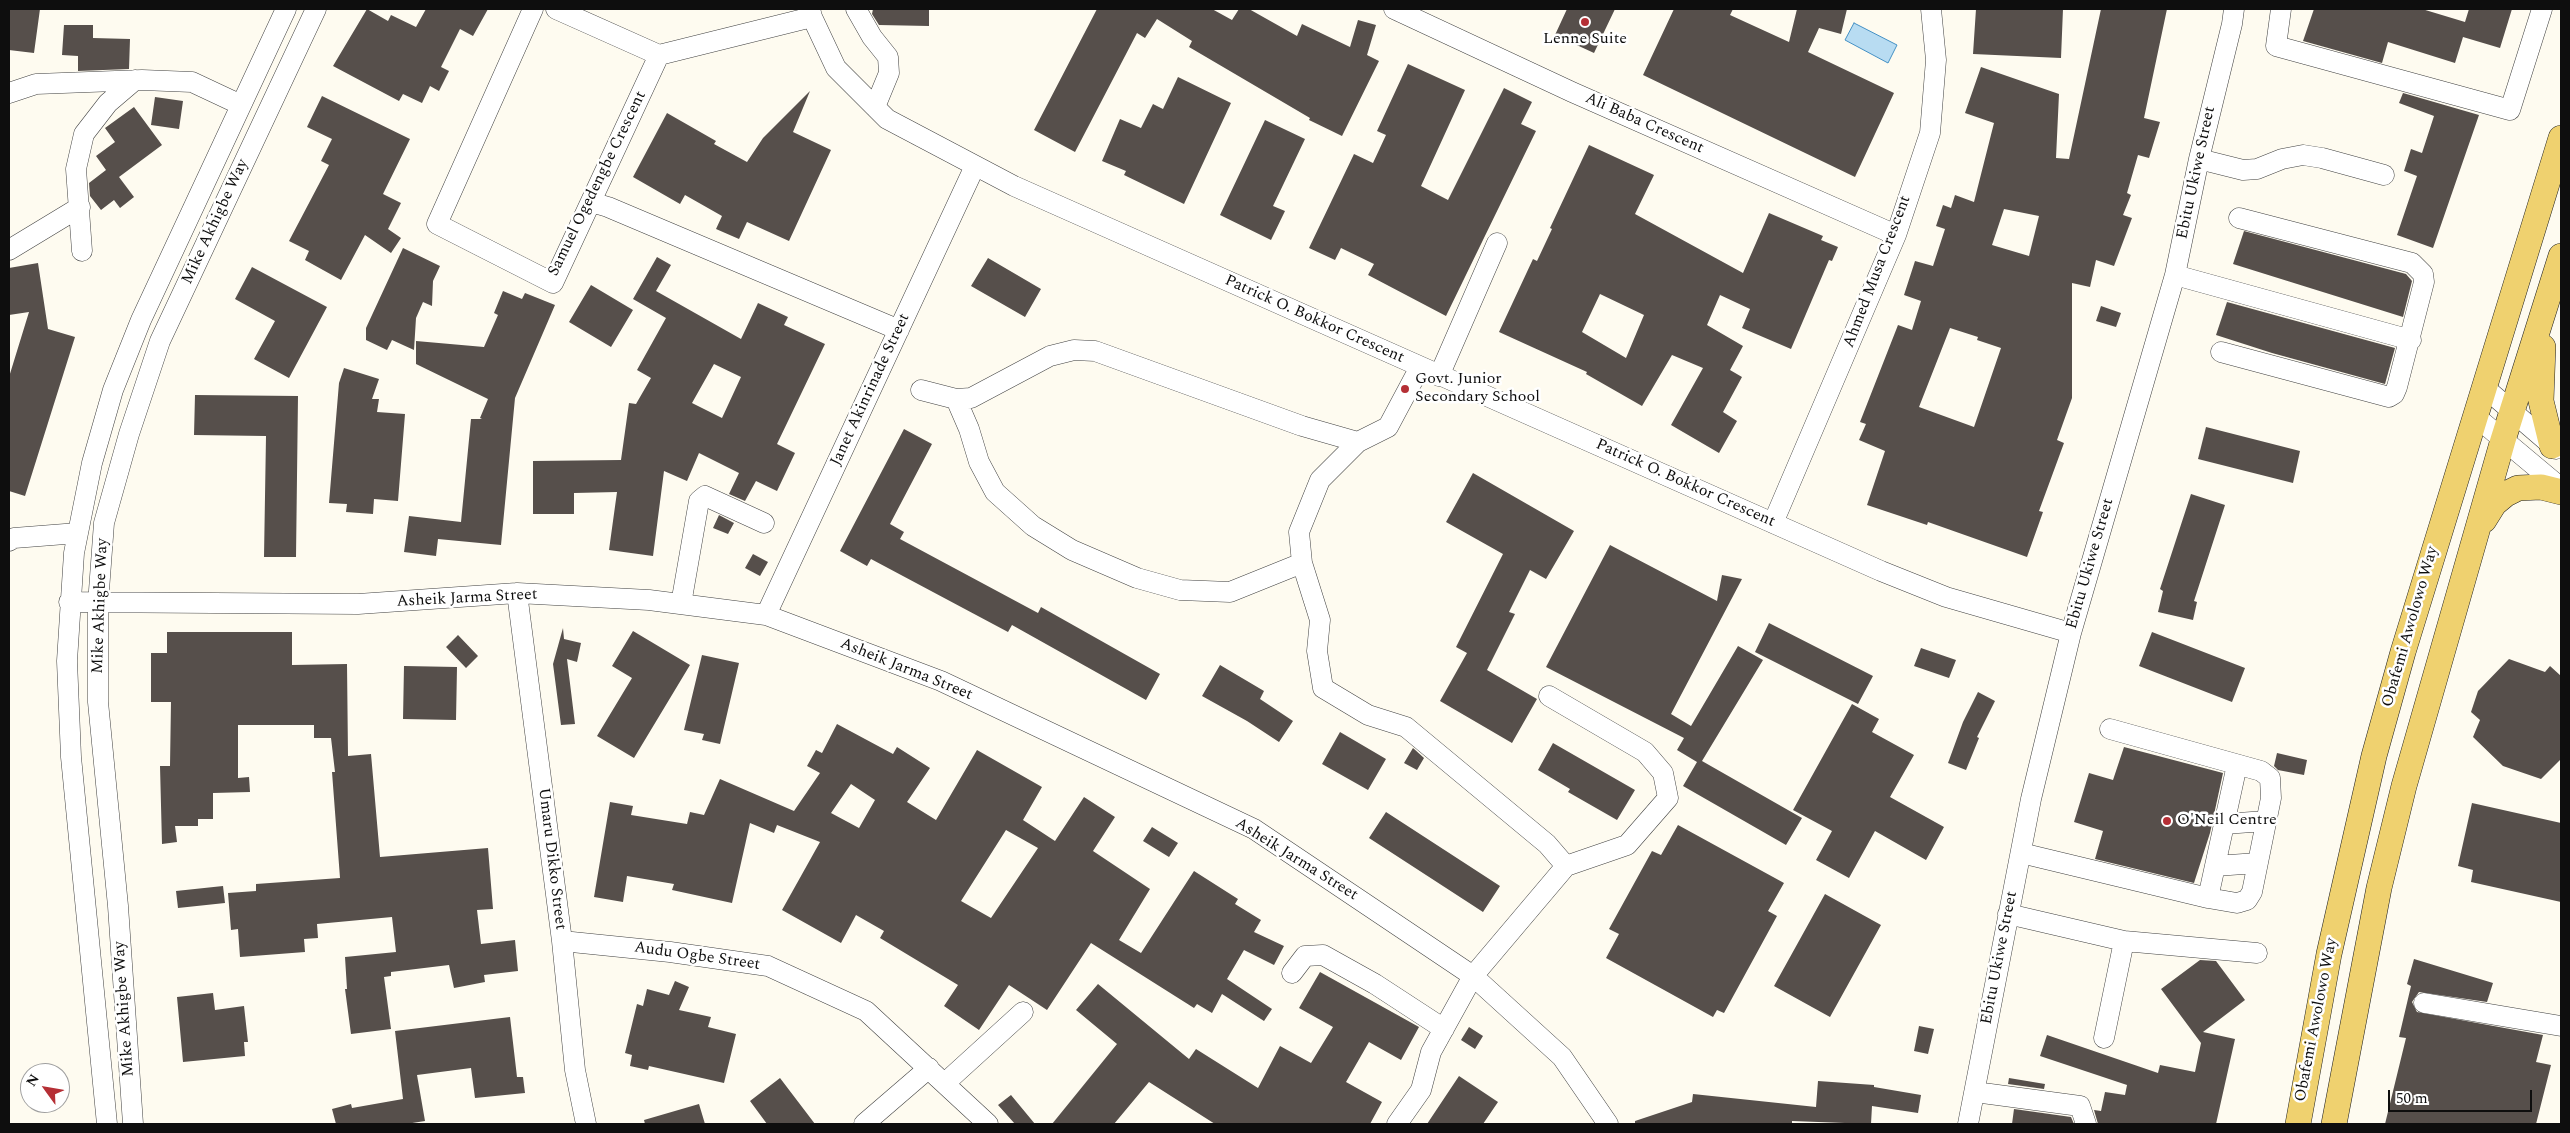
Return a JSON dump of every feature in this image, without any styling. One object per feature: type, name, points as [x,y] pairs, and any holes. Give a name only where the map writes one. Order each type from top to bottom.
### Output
[{"type":"main road","name":"Obafemi Awolowo Way","points":[[2298,1124],[2329,954],[2374,756],[2474,416],[2485,388],[2561,138]]},
{"type":"main road","points":[[2334,1124],[2379,888],[2404,786],[2503,440],[2514,411],[2561,256]]},
{"type":"main road","points":[[2549,296],[2541,362],[2541,401],[2557,449]]},
{"type":"main road","points":[[2477,530],[2494,504],[2506,494],[2530,486],[2561,492]]},
{"type":"street","name":"Mike Akhigbe Way","points":[[106,1124],[71,757],[68,661],[70,602],[78,533],[92,463],[113,390],[141,320],[286,9]]},
{"type":"street","name":"Mike Akhigbe Way","points":[[133,1124],[118,906],[98,702],[98,604],[104,523],[129,434],[160,341],[316,9]]},
{"type":"street","name":"Samuel Ogedengbe Crescent","points":[[533,9],[437,224],[553,284],[660,55]]},
{"type":"street","points":[[556,9],[660,55],[811,13]]},
{"type":"street","points":[[856,9],[872,37],[888,57],[889,73],[875,107]]},
{"type":"street","name":"Ali Baba Crescent","points":[[1394,9],[1572,92],[1896,235]]},
{"type":"street","name":"Ahmed Musa Crescent","points":[[1773,523],[1896,235],[1930,133],[1936,60],[1931,9]]},
{"type":"street","name":"Ebitu Ukiwe Street","points":[[1968,1124],[2031,799],[2071,632],[2175,275],[2199,159],[2234,9]]},
{"type":"street","points":[[2281,9],[2276,46],[2510,110],[2542,9]]},
{"type":"street","name":"Patrick O. Bokkor Crescent","points":[[811,13],[836,68],[887,119],[1014,186],[1773,523],[1946,597],[2071,632]]},
{"type":"street","points":[[9,93],[36,84],[134,80],[192,82],[241,105]]},
{"type":"street","points":[[82,251],[76,169],[84,134],[108,103],[134,80]]},
{"type":"street","points":[[2199,159],[2243,170],[2257,169],[2282,159],[2303,155],[2384,174]]},
{"type":"street","name":"Janet Akinrinade Street","points":[[766,615],[975,166]]},
{"type":"street","points":[[591,202],[608,207],[899,330]]},
{"type":"street","points":[[9,250],[80,207]]},
{"type":"street","points":[[2221,352],[2389,397],[2394,394],[2397,387],[2411,340],[2424,282],[2423,274],[2412,262],[2239,218]]},
{"type":"street","points":[[1440,376],[1497,244]]},
{"type":"street","points":[[2175,275],[2411,340]]},
{"type":"street","points":[[921,390],[956,399],[971,398],[1050,356],[1074,350],[1095,351],[1302,426],[1358,442]]},
{"type":"street","points":[[1420,367],[1388,427],[1358,442],[1320,480],[1299,532],[1302,563],[1320,620],[1317,651],[1323,688],[1368,715],[1406,727],[1539,837],[1566,866]]},
{"type":"street","points":[[2485,388],[2557,449]]},
{"type":"street","points":[[956,399],[969,429],[979,462],[995,492],[1033,526],[1072,550],[1137,578],[1180,590],[1230,592],[1302,563]]},
{"type":"street","points":[[2474,416],[2561,488]]},
{"type":"street","points":[[681,604],[699,500],[705,496],[764,523]]},
{"type":"street","points":[[9,541],[14,538],[78,533]]},
{"type":"street","name":"Asheik Jarma Street","points":[[70,602],[98,604],[358,604],[517,594],[649,600],[766,615],[941,681],[1254,829],[1473,976],[1562,1058],[1608,1124]]},
{"type":"street","name":"Umaru Dikko Street","points":[[517,594],[562,942],[574,1070],[586,1124]]},
{"type":"street","points":[[1397,1124],[1421,1090],[1427,1061],[1473,976],[1566,866],[1627,845],[1668,798],[1663,774],[1645,752],[1549,696]]},
{"type":"street","points":[[2021,853],[2208,898],[2237,903],[2247,900],[2252,892],[2272,795],[2270,778],[2261,771],[2110,729]]},
{"type":"street","points":[[2208,898],[2237,765]]},
{"type":"street","points":[[2224,824],[2266,820]]},
{"type":"street","points":[[2215,866],[2258,863]]},
{"type":"street","points":[[2008,914],[2124,941],[2257,953]]},
{"type":"street","points":[[2104,1038],[2124,941]]},
{"type":"street","name":"Audu Ogbe Street","points":[[562,942],[670,952],[768,966],[866,1010],[988,1124]]},
{"type":"street","points":[[1292,973],[1305,956],[1323,955],[1375,984],[1444,1029]]},
{"type":"street","points":[[2424,1003],[2561,1026]]},
{"type":"street","points":[[945,1083],[1022,1012]]},
{"type":"street","points":[[864,1124],[929,1068]]},
{"type":"street","points":[[1974,1092],[2080,1106],[2086,1124]]},
{"type":"water","points":[[1854,23],[1897,45],[1888,63],[1845,40]]},
{"type":"building","points":[[9,9],[40,9],[34,53],[9,50]]},
{"type":"building","points":[[367,9],[388,21],[391,15],[416,27],[426,9],[488,9],[473,36],[460,29],[441,67],[449,71],[439,91],[430,86],[422,103],[403,94],[399,101],[333,66]]},
{"type":"building","points":[[873,9],[929,9],[929,26],[879,25],[872,14]]},
{"type":"building","points":[[1097,9],[1212,9],[1232,20],[1239,9],[1249,9],[1297,36],[1302,24],[1350,47],[1358,20],[1376,25],[1367,55],[1379,61],[1342,136],[1309,120],[1310,118],[1189,47],[1192,41],[1157,19],[1145,38],[1137,33],[1075,152],[1034,130]]},
{"type":"building","name":"Lenne Suite","points":[[1567,9],[1615,9],[1594,53],[1555,35]]},
{"type":"building","points":[[1674,9],[1733,9],[1730,15],[1789,42],[1797,9],[1847,9],[1841,34],[1819,28],[1808,52],[1894,93],[1855,177],[1643,75]]},
{"type":"building","points":[[1976,9],[2063,9],[2061,58],[1973,54]]},
{"type":"building","points":[[2101,9],[2167,9],[2144,118],[2160,122],[2149,158],[2138,155],[2127,193],[2131,195],[2123,215],[2132,218],[2114,266],[2096,260],[2090,287],[2072,283],[2072,398],[2057,440],[2064,443],[2039,511],[2043,512],[2027,557],[1928,522],[1927,525],[1867,505],[1885,451],[1859,440],[1866,424],[1860,422],[1898,325],[1912,330],[1921,301],[1904,295],[1915,261],[1933,266],[1945,229],[1936,226],[1943,205],[1951,208],[1955,195],[1974,202],[1994,123],[1965,113],[1981,67],[2059,94],[2056,158],[2069,159]],"holes":[[[2004,209],[2039,216],[2029,256],[1992,245]],[[1950,328],[1978,337],[1977,340],[2001,348],[1974,427],[1919,407]]]},
{"type":"building","points":[[2314,9],[2422,9],[2465,22],[2469,9],[2512,9],[2500,48],[2463,37],[2455,63],[2388,42],[2382,63],[2303,41]]},
{"type":"building","points":[[64,25],[93,25],[93,38],[130,39],[129,69],[78,71],[78,56],[62,55]]},
{"type":"building","points":[[1408,64],[1465,90],[1421,186],[1448,200],[1504,88],[1532,102],[1521,124],[1536,131],[1446,316],[1368,275],[1374,264],[1341,248],[1335,260],[1309,248],[1354,154],[1373,163],[1386,135],[1377,131]]},
{"type":"building","points":[[1178,77],[1231,103],[1184,204],[1124,175],[1126,171],[1102,161],[1120,119],[1141,128],[1153,104],[1163,109]]},
{"type":"building","points":[[810,91],[793,132],[831,150],[789,241],[747,222],[739,239],[716,229],[722,216],[685,195],[680,204],[633,177],[667,113],[716,141],[714,144],[747,162],[763,138]]},
{"type":"building","points":[[2403,93],[2479,115],[2433,248],[2397,235],[2417,176],[2404,171],[2411,149],[2422,153],[2434,116],[2399,103]]},
{"type":"building","points":[[322,96],[410,139],[383,194],[401,203],[388,229],[401,238],[391,253],[365,235],[341,280],[305,260],[309,251],[289,241],[329,165],[321,161],[332,139],[307,127]]},
{"type":"building","points":[[155,97],[183,101],[179,129],[151,125]]},
{"type":"building","points":[[134,107],[162,145],[119,177],[134,197],[120,208],[114,200],[101,210],[90,196],[89,183],[106,170],[96,156],[115,142],[105,128]]},
{"type":"building","points":[[1265,120],[1305,139],[1273,206],[1285,211],[1271,240],[1220,215]]},
{"type":"building","points":[[1589,145],[1654,175],[1635,214],[1743,273],[1769,213],[1823,236],[1821,240],[1838,247],[1832,261],[1829,260],[1791,349],[1742,328],[1750,309],[1720,295],[1707,325],[1743,346],[1730,370],[1742,377],[1723,412],[1737,421],[1719,453],[1671,425],[1703,368],[1672,355],[1642,406],[1586,374],[1587,372],[1499,332],[1533,259],[1537,261],[1552,229],[1550,228]],"holes":[[[1600,294],[1644,315],[1626,358],[1582,332]]]},
{"type":"building","points":[[2244,231],[2406,274],[2412,281],[2403,317],[2233,264]]},
{"type":"building","points":[[403,248],[440,266],[433,281],[432,306],[423,302],[416,318],[414,350],[392,340],[387,350],[366,340],[366,328]]},
{"type":"building","points":[[657,257],[671,265],[656,291],[741,339],[758,303],[788,317],[784,325],[825,344],[777,444],[795,453],[777,491],[756,481],[745,501],[729,494],[739,473],[699,453],[687,481],[664,471],[653,556],[609,550],[617,492],[574,493],[574,514],[533,514],[533,461],[621,460],[629,403],[636,404],[651,378],[637,370],[666,318],[633,299]],"holes":[[[714,364],[741,377],[722,418],[692,403]]]},
{"type":"building","points":[[988,258],[1041,289],[1025,317],[971,286]]},
{"type":"building","points":[[38,263],[48,329],[75,337],[25,496],[9,491],[9,377],[29,312],[9,315],[9,268]]},
{"type":"building","points":[[252,267],[327,307],[289,378],[254,359],[275,321],[235,299]]},
{"type":"building","points":[[591,285],[633,310],[611,347],[569,322]]},
{"type":"building","points":[[503,291],[522,299],[525,293],[555,305],[515,398],[501,545],[438,539],[436,556],[404,552],[409,516],[461,522],[471,419],[482,419],[480,418],[488,399],[416,364],[416,341],[484,347],[498,315],[494,313]]},
{"type":"building","points":[[2227,302],[2395,348],[2385,384],[2272,353],[2216,335]]},
{"type":"building","points":[[2101,306],[2121,313],[2116,327],[2096,321]]},
{"type":"building","points":[[344,368],[379,379],[372,399],[379,399],[377,412],[405,414],[398,501],[374,499],[373,514],[346,512],[347,504],[329,503],[339,383]]},
{"type":"building","points":[[195,395],[298,396],[296,557],[264,557],[266,436],[194,435]]},
{"type":"building","points":[[2206,427],[2300,451],[2293,483],[2198,459]]},
{"type":"building","points":[[904,429],[932,444],[890,524],[904,532],[900,539],[1038,613],[1041,607],[1160,674],[1146,700],[1012,625],[1008,632],[871,559],[867,566],[840,551]]},
{"type":"building","points":[[1473,473],[1574,531],[1546,579],[1530,570],[1509,612],[1515,614],[1487,670],[1537,699],[1512,743],[1440,701],[1467,653],[1456,647],[1503,554],[1446,522]]},
{"type":"building","points":[[2191,494],[2225,505],[2194,601],[2197,602],[2193,620],[2158,612],[2163,591],[2160,589]]},
{"type":"building","points":[[719,515],[734,523],[728,534],[713,528]]},
{"type":"building","points":[[1610,545],[1717,601],[1722,575],[1742,579],[1671,714],[1691,726],[1738,646],[1763,660],[1702,761],[1802,818],[1786,845],[1683,786],[1697,762],[1677,750],[1684,738],[1546,667]]},
{"type":"building","points":[[753,554],[768,562],[760,576],[745,568]]},
{"type":"building","points":[[1769,623],[1873,676],[1858,704],[1755,652]]},
{"type":"building","points":[[563,628],[564,639],[581,643],[577,662],[567,659],[575,724],[561,725],[553,664]]},
{"type":"building","points":[[633,631],[690,665],[634,758],[597,736],[632,678],[612,666]]},
{"type":"building","points":[[167,632],[292,632],[292,665],[347,664],[348,756],[371,754],[380,857],[488,848],[493,909],[477,910],[481,944],[515,940],[518,971],[484,975],[485,982],[454,988],[449,965],[391,972],[391,976],[384,977],[391,1029],[351,1034],[345,989],[347,989],[345,957],[396,952],[392,917],[317,924],[318,938],[304,939],[305,952],[240,957],[238,929],[231,930],[228,893],[256,891],[256,884],[340,878],[332,772],[335,772],[331,738],[314,738],[314,725],[238,725],[238,778],[249,777],[250,792],[213,793],[213,819],[198,819],[198,826],[175,826],[177,842],[162,844],[160,766],[170,766],[171,702],[151,702],[151,653],[167,653]]},
{"type":"building","points":[[2152,632],[2245,668],[2232,702],[2139,666]]},
{"type":"building","points":[[458,635],[478,656],[466,668],[446,647]]},
{"type":"building","points":[[1921,648],[1956,660],[1949,678],[1914,666]]},
{"type":"building","points":[[702,655],[739,663],[720,744],[702,740],[704,734],[684,730]]},
{"type":"building","points":[[2509,659],[2545,672],[2550,666],[2561,676],[2561,759],[2541,779],[2503,766],[2473,737],[2480,720],[2471,712],[2478,691]]},
{"type":"building","points":[[1220,665],[1264,691],[1260,699],[1293,721],[1279,742],[1247,721],[1202,696]]},
{"type":"building","points":[[404,666],[457,667],[456,720],[403,719]]},
{"type":"building","points":[[1978,692],[1995,701],[1977,737],[1979,738],[1966,770],[1948,763],[1963,722]]},
{"type":"building","points":[[1852,704],[1879,719],[1872,732],[1914,755],[1890,797],[1944,827],[1926,860],[1875,831],[1849,878],[1816,860],[1832,831],[1793,810]]},
{"type":"building","points":[[837,724],[893,754],[897,747],[930,768],[907,802],[936,820],[977,750],[1042,787],[1023,820],[1055,841],[1084,797],[1115,817],[1093,851],[1150,889],[1119,940],[1141,953],[1194,871],[1238,899],[1235,904],[1261,920],[1254,932],[1284,946],[1274,965],[1244,950],[1227,979],[1272,1009],[1264,1021],[1222,994],[1212,1013],[1197,1004],[1194,1008],[1091,943],[1047,1010],[1009,985],[979,1030],[944,1006],[958,985],[880,938],[884,931],[856,915],[841,943],[782,910],[820,842],[777,825],[774,833],[750,823],[732,903],[672,890],[674,884],[627,876],[623,902],[594,897],[610,802],[633,806],[631,815],[687,824],[690,812],[704,815],[720,779],[794,811],[820,773],[807,766],[816,750],[822,753]],"holes":[[[851,784],[875,800],[859,828],[831,813]],[[1006,830],[1038,848],[991,918],[961,901]]]},
{"type":"building","points":[[1340,732],[1386,759],[1368,790],[1322,764]]},
{"type":"building","points":[[1553,743],[1635,790],[1617,820],[1568,792],[1570,789],[1538,770]]},
{"type":"building","points":[[2124,747],[2223,773],[2210,833],[2194,883],[2095,859],[2103,831],[2074,822],[2089,773],[2113,780]]},
{"type":"building","points":[[1413,748],[1424,758],[1417,770],[1404,763]]},
{"type":"building","points":[[2277,753],[2307,760],[2304,775],[2278,770],[2274,766]]},
{"type":"building","points":[[2472,803],[2561,823],[2561,902],[2471,882],[2473,870],[2458,866]]},
{"type":"building","points":[[1386,812],[1500,886],[1483,912],[1369,838]]},
{"type":"building","points":[[1678,825],[1784,883],[1768,911],[1777,916],[1724,1013],[1717,1010],[1713,1017],[1606,958],[1619,934],[1609,929],[1652,851],[1661,855]]},
{"type":"building","points":[[1152,827],[1178,843],[1169,857],[1143,841]]},
{"type":"building","points":[[223,886],[225,903],[178,908],[176,891]]},
{"type":"building","points":[[1825,894],[1881,925],[1830,1017],[1774,986]]},
{"type":"building","points":[[2414,959],[2493,983],[2487,1002],[2419,992],[2412,1002],[2417,1012],[2543,1035],[2536,1062],[2551,1065],[2536,1124],[2385,1124],[2406,1038],[2399,1037],[2411,986],[2407,984]]},
{"type":"building","points":[[2200,960],[2216,961],[2245,1000],[2203,1032],[2235,1039],[2216,1124],[2098,1124],[2094,1110],[2101,1111],[2105,1092],[2125,1095],[2127,1085],[2040,1056],[2047,1035],[2158,1073],[2160,1065],[2195,1072],[2201,1043],[2161,989]]},
{"type":"building","points":[[1320,972],[1419,1027],[1401,1060],[1369,1042],[1346,1082],[1382,1102],[1370,1124],[1215,1124],[1149,1082],[1114,1124],[1052,1124],[1117,1044],[1076,1010],[1098,984],[1189,1059],[1196,1049],[1258,1088],[1280,1046],[1311,1063],[1333,1027],[1299,1008]]},
{"type":"building","points":[[675,981],[689,987],[679,1010],[711,1017],[708,1027],[736,1034],[724,1083],[649,1066],[648,1070],[630,1066],[632,1055],[625,1053],[637,1004],[643,1006],[647,989],[669,995]]},
{"type":"building","points":[[213,993],[215,1010],[244,1006],[248,1042],[244,1042],[245,1056],[183,1062],[177,997]]},
{"type":"building","points":[[510,1017],[517,1077],[523,1077],[525,1093],[475,1098],[471,1068],[417,1075],[425,1121],[406,1124],[336,1124],[332,1109],[351,1104],[352,1108],[403,1099],[395,1031]]},
{"type":"building","points":[[1919,1026],[1934,1029],[1928,1054],[1914,1051]]},
{"type":"building","points":[[1469,1027],[1483,1036],[1475,1049],[1461,1040]]},
{"type":"building","points":[[1459,1076],[1498,1102],[1483,1124],[1427,1124]]},
{"type":"building","points":[[780,1078],[815,1124],[767,1124],[750,1101]]},
{"type":"building","points":[[2009,1078],[2045,1084],[2044,1089],[2008,1084]]},
{"type":"building","points":[[1818,1081],[1874,1085],[1874,1087],[1921,1095],[1918,1113],[1872,1106],[1871,1124],[1792,1121],[1792,1124],[1635,1124],[1635,1121],[1692,1102],[1693,1094],[1816,1107]]},
{"type":"building","points":[[1011,1095],[1035,1124],[1015,1124],[998,1105]]},
{"type":"building","points":[[699,1104],[705,1124],[645,1124],[644,1120]]},
{"type":"building","points":[[2014,1109],[2071,1117],[2074,1124],[2012,1124]]},
{"type":"place","name":"Lenne Suite","points":[[1585,22]]},
{"type":"place","name":"Govt. Junior Secondary School","points":[[1405,389]]},
{"type":"place","name":"O'Neil Centre","points":[[2167,821]]}]
